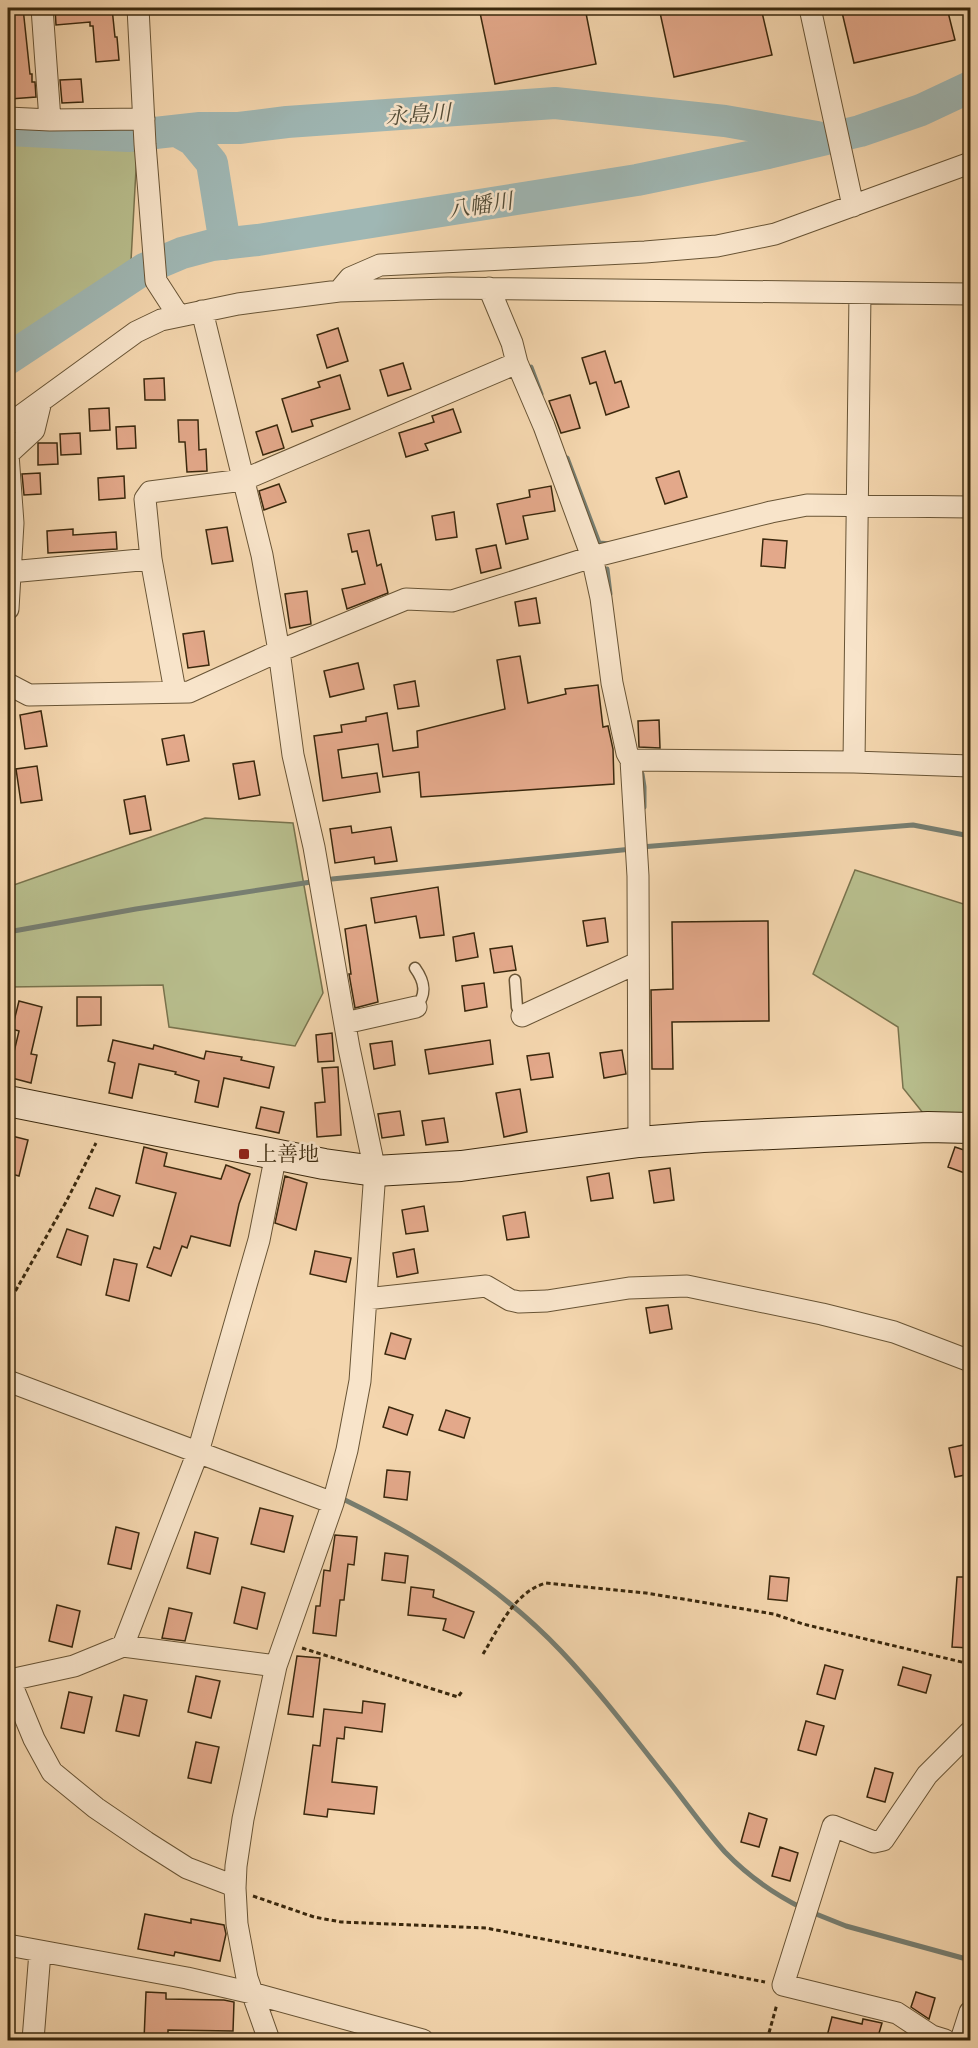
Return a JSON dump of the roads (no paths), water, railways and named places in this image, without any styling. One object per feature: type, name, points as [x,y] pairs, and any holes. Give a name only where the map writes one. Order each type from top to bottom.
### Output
[{"type":"street","points":[[42,8],[50,120]]},
{"type":"street","points":[[138,8],[145,144],[156,281],[178,315]]},
{"type":"street","points":[[810,8],[853,206]]},
{"type":"street","points":[[8,118],[144,119]]},
{"type":"street","points":[[339,291],[350,278],[380,265],[645,252],[717,246],[775,234],[970,163]]},
{"type":"street","points":[[489,288],[544,426],[592,557],[601,598],[612,683],[627,753],[631,760],[637,848],[639,1142]]},
{"type":"street","points":[[8,425],[136,332],[178,315],[238,304],[339,291],[489,288],[970,294]]},
{"type":"street","points":[[854,762],[860,293]]},
{"type":"street","points":[[202,311],[262,555],[279,651],[293,755],[314,847],[345,1023],[375,1171],[360,1381],[347,1450],[333,1503],[276,1666],[243,1819],[235,1888],[237,1924],[247,1978],[269,2040]]},
{"type":"street","points":[[175,691],[151,559],[145,499],[150,492],[243,480],[517,363]]},
{"type":"street","points":[[8,609],[13,523],[8,454],[34,430],[41,401]]},
{"type":"street","points":[[8,684],[29,695],[189,692],[279,651],[406,599],[452,601],[592,557],[771,512],[807,505],[970,507]]},
{"type":"street","points":[[10,572],[151,559]]},
{"type":"street","points":[[631,760],[854,762],[970,766]]},
{"type":"street","points":[[522,1016],[637,963]]},
{"type":"street","points":[[345,1023],[416,1007]]},
{"type":"street","points":[[8,1101],[324,1164],[375,1171],[460,1166],[639,1142],[781,1133],[928,1127],[970,1128]]},
{"type":"street","points":[[123,1646],[198,1452],[259,1240],[276,1154]]},
{"type":"street","points":[[366,1299],[486,1286],[510,1300],[547,1301],[629,1288],[687,1286],[822,1314],[894,1332],[970,1362]]},
{"type":"street","points":[[8,1381],[333,1503]]},
{"type":"street","points":[[235,1888],[187,1868],[96,1808],[52,1772],[34,1739],[9,1678],[74,1666],[123,1646],[276,1666]]},
{"type":"street","points":[[945,2040],[932,2036],[897,2013],[783,1985],[832,1826],[874,1842],[883,1839],[927,1775],[970,1732]]},
{"type":"street","points":[[8,1945],[187,1978],[252,1993],[423,2040]]},
{"type":"street","points":[[33,2040],[40,1952]]},
{"type":"street","points":[[961,2040],[970,2012]]},
{"type":"lane","points":[[416,968],[423,980],[424,994],[416,1007]]},
{"type":"lane","points":[[515,980],[517,1007],[522,1016]]},
{"type":"waterway","name":"八幡川","points":[[8,359],[144,269],[182,253],[212,245],[258,240],[637,180],[768,153],[860,131],[921,110],[970,87]]},
{"type":"waterway","name":"永島川","points":[[8,130],[128,136],[200,128],[239,128],[287,122],[555,103],[725,121],[817,137]]},
{"type":"waterway","points":[[177,131],[193,140],[212,163],[225,244]]},
{"type":"waterway","points":[[531,367],[541,394]]},
{"type":"waterway","points":[[567,458],[599,543],[611,544]]},
{"type":"waterway","points":[[607,569],[610,594]]},
{"type":"waterway","points":[[642,774],[644,807]]},
{"type":"waterway","points":[[641,847],[913,825],[970,836]]},
{"type":"waterway","points":[[332,879],[632,849]]},
{"type":"waterway","points":[[8,932],[136,909],[311,882]]},
{"type":"waterway","points":[[341,1498],[401,1529],[458,1564],[537,1627],[604,1699],[725,1852],[761,1883],[802,1908]]},
{"type":"waterway","points":[[811,1912],[846,1926],[970,1960]]},
{"type":"place","name":"上善地","points":[[244,1154]]}]
